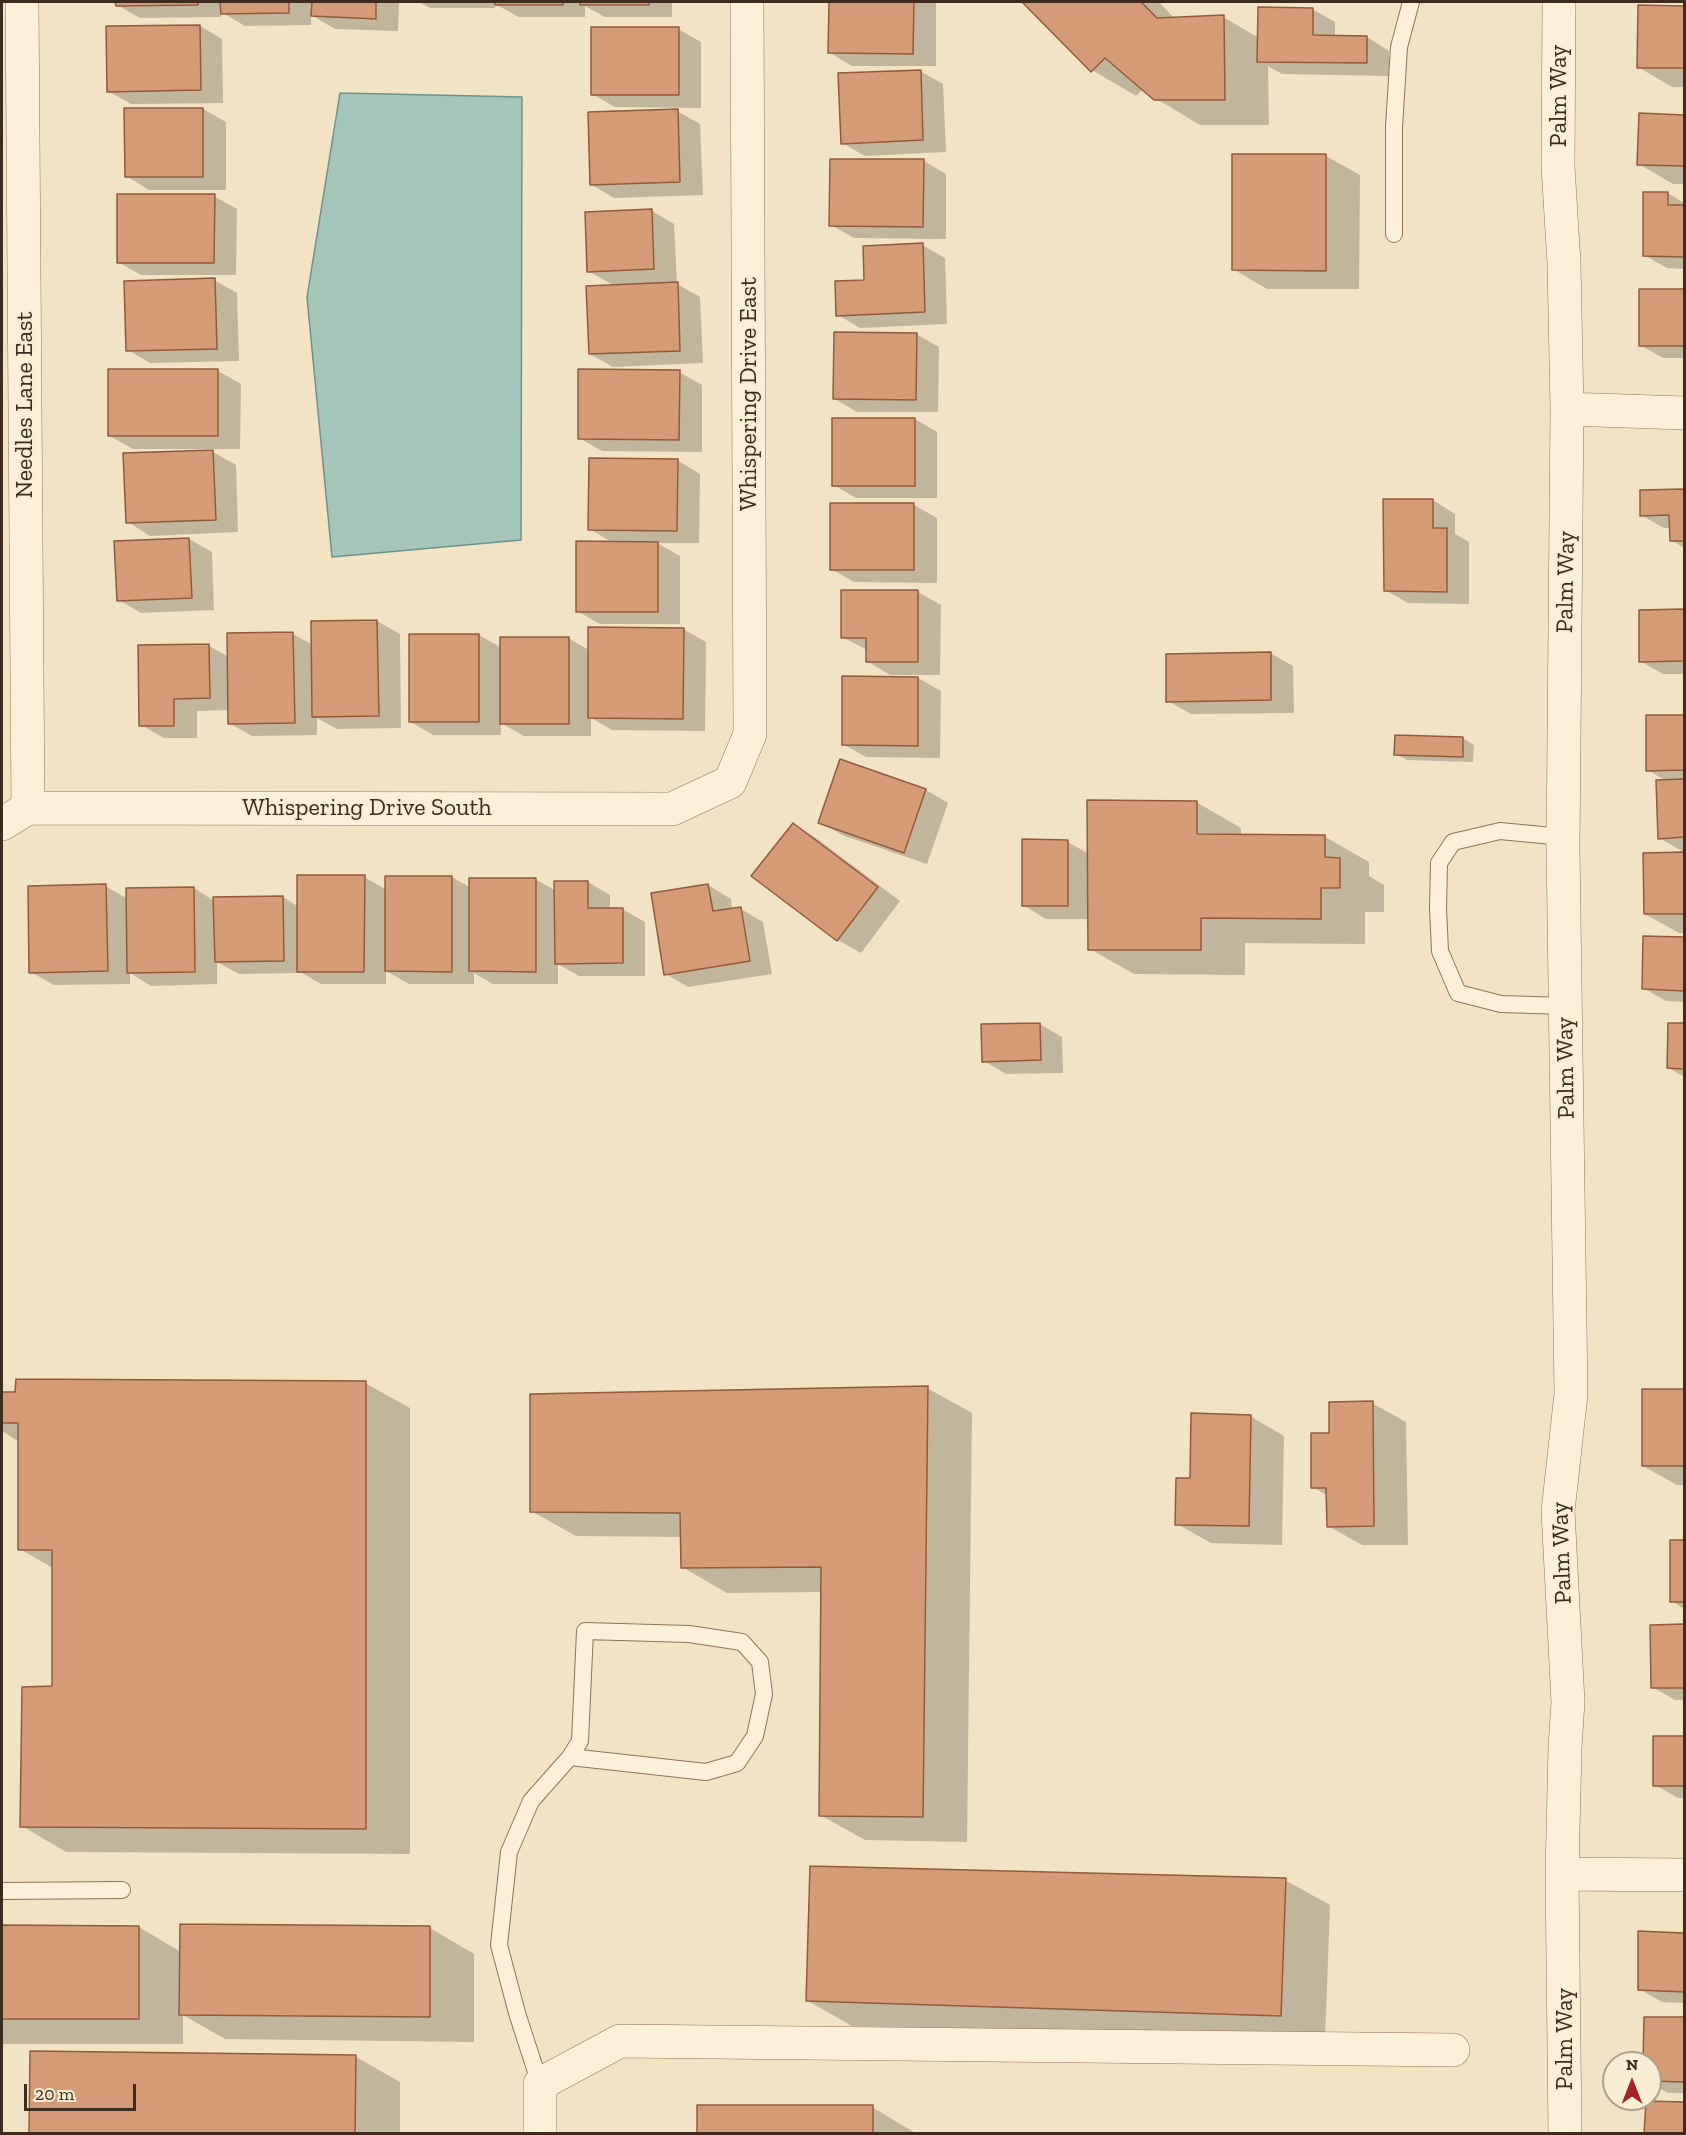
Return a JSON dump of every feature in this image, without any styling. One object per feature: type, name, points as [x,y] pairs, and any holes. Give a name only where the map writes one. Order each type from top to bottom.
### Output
[{"type":"street","name":"Needles Lane East","points":[[15,816],[22,2]]},
{"type":"street","name":"Whispering Drive East","points":[[730,782],[750,734],[747,2]]},
{"type":"street","name":"Palm Way","points":[[1559,2],[1558,167],[1564,263],[1567,410],[1563,837],[1571,1394],[1558,1511],[1568,1702],[1562,1874],[1565,2133]]},
{"type":"street","points":[[1567,410],[1684,413]]},
{"type":"street","name":"Whispering Drive South","points":[[15,816],[672,809],[730,782]]},
{"type":"street","points":[[1562,1874],[1684,1875]]},
{"type":"street","points":[[540,2133],[540,2084],[620,2041],[1453,2050]]},
{"type":"lane","points":[[1394,234],[1394,127],[1399,47],[1411,2]]},
{"type":"lane","points":[[1563,837],[1500,831],[1453,842],[1439,862],[1438,908],[1440,951],[1458,993],[1501,1004],[1566,1006]]},
{"type":"lane","points":[[540,2084],[517,2013],[499,1945],[509,1852],[531,1801],[570,1757],[580,1741],[585,1631],[689,1634],[742,1642],[760,1662],[764,1694],[755,1736],[736,1763],[706,1772],[570,1757]]},
{"type":"lane","points":[[2,1891],[122,1890]]},
{"type":"water","points":[[340,93],[522,97],[521,540],[332,557],[307,297]]},
{"type":"building","points":[[115,2],[198,2],[198,5],[116,6]]},
{"type":"building","points":[[220,2],[289,2],[289,13],[221,14]]},
{"type":"building","points":[[312,2],[376,2],[376,19],[311,16]]},
{"type":"building","points":[[495,2],[563,2],[563,5],[495,5]]},
{"type":"building","points":[[580,2],[649,2],[649,5],[580,5]]},
{"type":"building","points":[[829,2],[914,2],[913,54],[828,53]]},
{"type":"building","points":[[1022,2],[1141,2],[1157,18],[1224,15],[1225,100],[1154,100],[1105,58],[1091,72]]},
{"type":"building","points":[[1638,5],[1684,6],[1684,68],[1637,68]]},
{"type":"building","points":[[1258,7],[1313,8],[1313,35],[1367,36],[1367,63],[1257,62]]},
{"type":"building","points":[[200,25],[201,90],[107,92],[106,26]]},
{"type":"building","points":[[591,27],[679,27],[679,95],[591,95]]},
{"type":"building","points":[[921,70],[923,140],[841,144],[838,73]]},
{"type":"building","points":[[124,108],[203,108],[203,177],[125,177]]},
{"type":"building","points":[[678,109],[680,182],[590,185],[588,112]]},
{"type":"building","points":[[1639,113],[1684,115],[1684,166],[1637,165]]},
{"type":"building","points":[[1232,154],[1326,154],[1326,271],[1232,270]]},
{"type":"building","points":[[830,159],[924,159],[923,227],[829,226]]},
{"type":"building","points":[[1643,192],[1668,192],[1668,205],[1684,205],[1684,257],[1643,256]]},
{"type":"building","points":[[117,194],[215,194],[214,263],[117,263]]},
{"type":"building","points":[[652,209],[654,269],[587,272],[585,212]]},
{"type":"building","points":[[923,243],[925,312],[836,316],[835,281],[864,280],[863,246]]},
{"type":"building","points":[[215,278],[217,349],[126,351],[124,281]]},
{"type":"building","points":[[678,282],[680,351],[589,354],[586,286]]},
{"type":"building","points":[[1639,289],[1684,289],[1684,346],[1639,346]]},
{"type":"building","points":[[834,332],[917,333],[916,400],[833,399]]},
{"type":"building","points":[[108,369],[218,369],[218,436],[108,436]]},
{"type":"building","points":[[578,369],[680,370],[679,440],[578,439]]},
{"type":"building","points":[[832,418],[915,418],[915,486],[832,486]]},
{"type":"building","points":[[213,450],[216,520],[126,523],[123,453]]},
{"type":"building","points":[[589,458],[678,459],[677,531],[588,530]]},
{"type":"building","points":[[1684,489],[1684,541],[1670,541],[1669,515],[1640,516],[1640,490]]},
{"type":"building","points":[[1383,499],[1433,499],[1433,528],[1447,528],[1447,592],[1384,591]]},
{"type":"building","points":[[830,503],[914,503],[914,570],[830,570]]},
{"type":"building","points":[[189,538],[192,598],[117,601],[114,541]]},
{"type":"building","points":[[576,541],[658,542],[658,612],[576,612]]},
{"type":"building","points":[[841,590],[918,590],[918,662],[866,662],[866,638],[841,638]]},
{"type":"building","points":[[1684,609],[1684,661],[1639,662],[1639,610]]},
{"type":"building","points":[[377,620],[379,716],[312,717],[311,621]]},
{"type":"building","points":[[588,627],[684,628],[683,719],[588,718]]},
{"type":"building","points":[[293,632],[295,723],[228,724],[227,633]]},
{"type":"building","points":[[409,634],[479,634],[479,722],[409,722]]},
{"type":"building","points":[[500,637],[569,637],[569,724],[500,724]]},
{"type":"building","points":[[209,644],[210,698],[174,699],[174,726],[139,726],[138,645]]},
{"type":"building","points":[[1271,652],[1271,700],[1166,702],[1166,654]]},
{"type":"building","points":[[842,676],[918,677],[918,746],[842,745]]},
{"type":"building","points":[[1646,715],[1684,715],[1684,770],[1646,771]]},
{"type":"building","points":[[1395,735],[1463,737],[1463,757],[1394,755]]},
{"type":"building","points":[[840,759],[926,789],[904,853],[818,823]]},
{"type":"building","points":[[1684,779],[1684,837],[1658,839],[1656,780]]},
{"type":"building","points":[[1087,800],[1197,801],[1197,834],[1325,835],[1325,857],[1340,858],[1340,888],[1321,888],[1321,919],[1201,918],[1201,950],[1088,950]]},
{"type":"building","points":[[793,823],[878,887],[837,941],[751,876]]},
{"type":"building","points":[[1022,839],[1068,840],[1068,906],[1022,906]]},
{"type":"building","points":[[1684,852],[1684,914],[1644,914],[1643,853]]},
{"type":"building","points":[[297,875],[365,875],[364,972],[297,972]]},
{"type":"building","points":[[385,876],[452,876],[452,972],[385,971]]},
{"type":"building","points":[[469,878],[536,878],[536,972],[469,971]]},
{"type":"building","points":[[554,881],[588,881],[588,908],[623,908],[623,963],[555,964]]},
{"type":"building","points":[[106,884],[108,971],[29,973],[28,886]]},
{"type":"building","points":[[708,884],[713,911],[741,907],[750,961],[664,975],[651,893]]},
{"type":"building","points":[[194,887],[195,972],[127,973],[126,888]]},
{"type":"building","points":[[283,896],[284,961],[215,962],[213,897]]},
{"type":"building","points":[[1643,936],[1684,937],[1684,991],[1642,989]]},
{"type":"building","points":[[1040,1023],[1041,1060],[982,1062],[981,1024]]},
{"type":"building","points":[[1668,1023],[1684,1023],[1684,1069],[1667,1068]]},
{"type":"building","points":[[16,1379],[366,1381],[366,1829],[20,1827],[22,1687],[52,1686],[52,1550],[18,1550],[18,1423],[2,1423],[2,1392],[15,1392]]},
{"type":"building","points":[[928,1386],[923,1817],[819,1816],[821,1567],[681,1568],[680,1513],[530,1512],[530,1394]]},
{"type":"building","points":[[1642,1389],[1684,1389],[1684,1466],[1642,1466]]},
{"type":"building","points":[[1373,1401],[1374,1526],[1327,1527],[1326,1488],[1311,1488],[1311,1433],[1329,1433],[1329,1402]]},
{"type":"building","points":[[1191,1413],[1251,1415],[1249,1526],[1175,1525],[1176,1478],[1190,1478]]},
{"type":"building","points":[[1670,1540],[1684,1540],[1684,1602],[1670,1602]]},
{"type":"building","points":[[1684,1624],[1684,1688],[1651,1688],[1650,1625]]},
{"type":"building","points":[[1653,1736],[1684,1736],[1684,1786],[1653,1786]]},
{"type":"building","points":[[810,1866],[1286,1878],[1281,2016],[806,2001]]},
{"type":"building","points":[[180,1924],[430,1926],[430,2017],[179,2015]]},
{"type":"building","points":[[2,1925],[139,1926],[139,2019],[2,2019]]},
{"type":"building","points":[[1638,1931],[1684,1933],[1684,1992],[1638,1990]]},
{"type":"building","points":[[1644,2017],[1684,2017],[1684,2082],[1662,2081],[1662,2051],[1643,2051]]},
{"type":"building","points":[[30,2051],[356,2055],[355,2134],[29,2134]]},
{"type":"building","points":[[1662,2101],[1684,2102],[1684,2134],[1644,2134],[1645,2111],[1662,2111]]},
{"type":"building","points":[[697,2105],[873,2105],[873,2134],[697,2134]]}]
